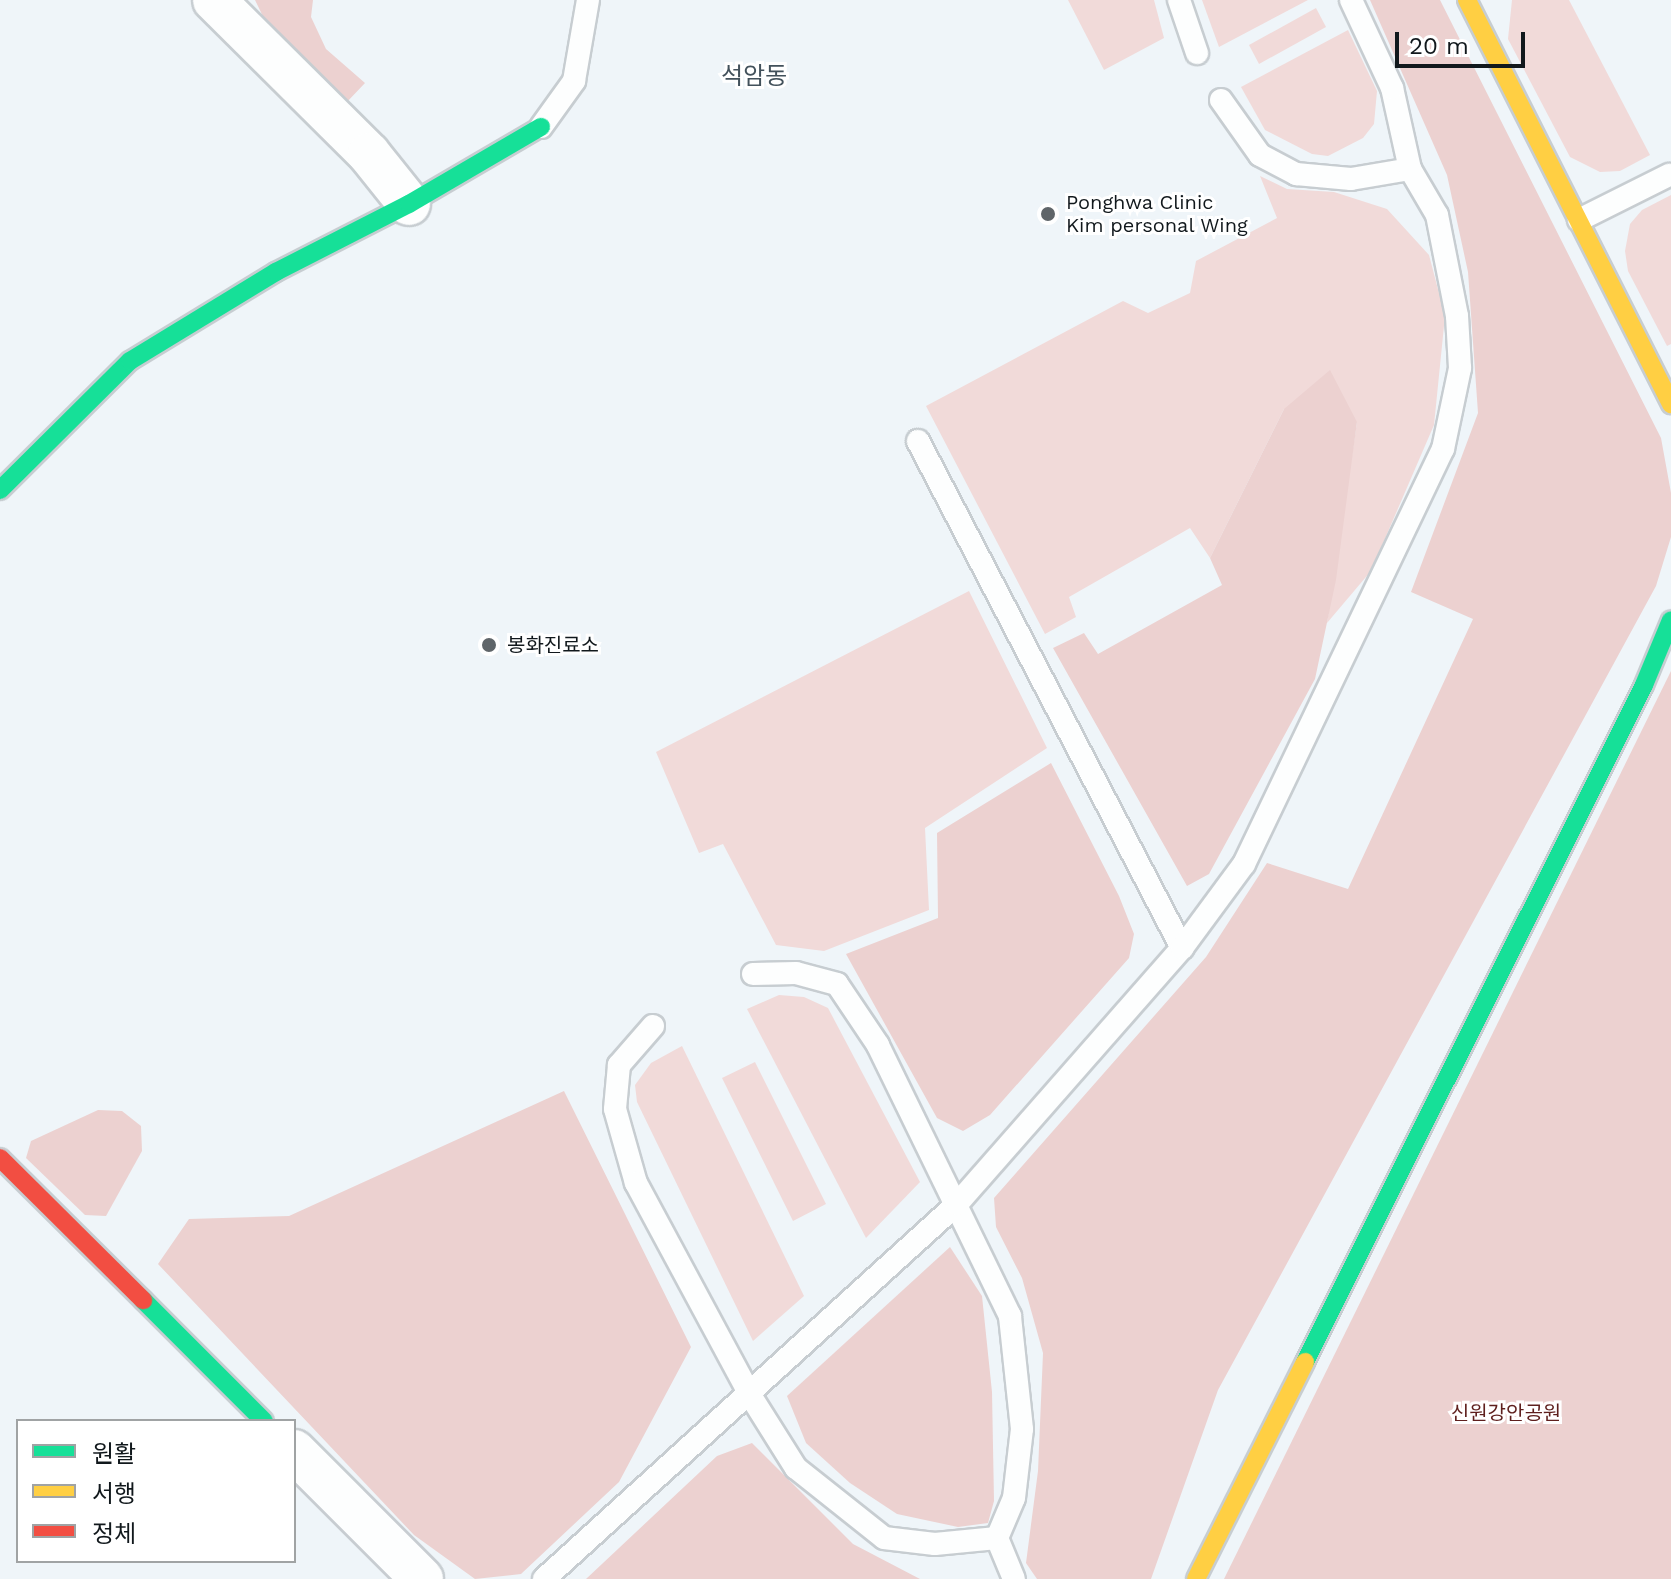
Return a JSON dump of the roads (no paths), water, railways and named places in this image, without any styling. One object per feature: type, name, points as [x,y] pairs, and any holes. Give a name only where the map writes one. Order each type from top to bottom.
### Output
[{"type":"street","points":[[214,0],[369,154],[409,204]]},
{"type":"street","points":[[1467,0],[1671,404]]},
{"type":"street","points":[[0,490],[130,361],[276,272],[409,204],[541,127]]},
{"type":"street","points":[[1196,1579],[1644,685],[1671,620]]},
{"type":"street","points":[[0,1158],[262,1419]]},
{"type":"street","points":[[296,1453],[422,1579]]},
{"type":"lane","points":[[541,127],[574,81],[588,0]]},
{"type":"lane","points":[[1179,0],[1197,53]]},
{"type":"lane","points":[[544,1579],[957,1204],[1182,948],[1244,864],[1443,449],[1460,368],[1457,316],[1437,215],[1410,169],[1392,88],[1351,0]]},
{"type":"lane","points":[[1221,100],[1260,155],[1296,174],[1351,179],[1410,169]]},
{"type":"lane","points":[[1579,220],[1669,175]]},
{"type":"lane","points":[[918,441],[1182,948]]},
{"type":"lane","points":[[753,974],[796,973],[837,984],[878,1045],[1010,1316],[1022,1429],[1014,1498],[997,1538],[1014,1579]]},
{"type":"lane","points":[[653,1026],[619,1065],[615,1109],[636,1183],[750,1395],[796,1468],[884,1538],[935,1544],[997,1538]]},
{"type":"place","name":"Ponghwa Clinic Kim personal Wing","points":[[1048,214]]},
{"type":"place","name":"봉화진료소","points":[[489,645]]},
{"type":"district","name":"석암동","points":[[754,77]]},
{"type":"park label","name":"신원강안공원","points":[[1506,1413]]}]
